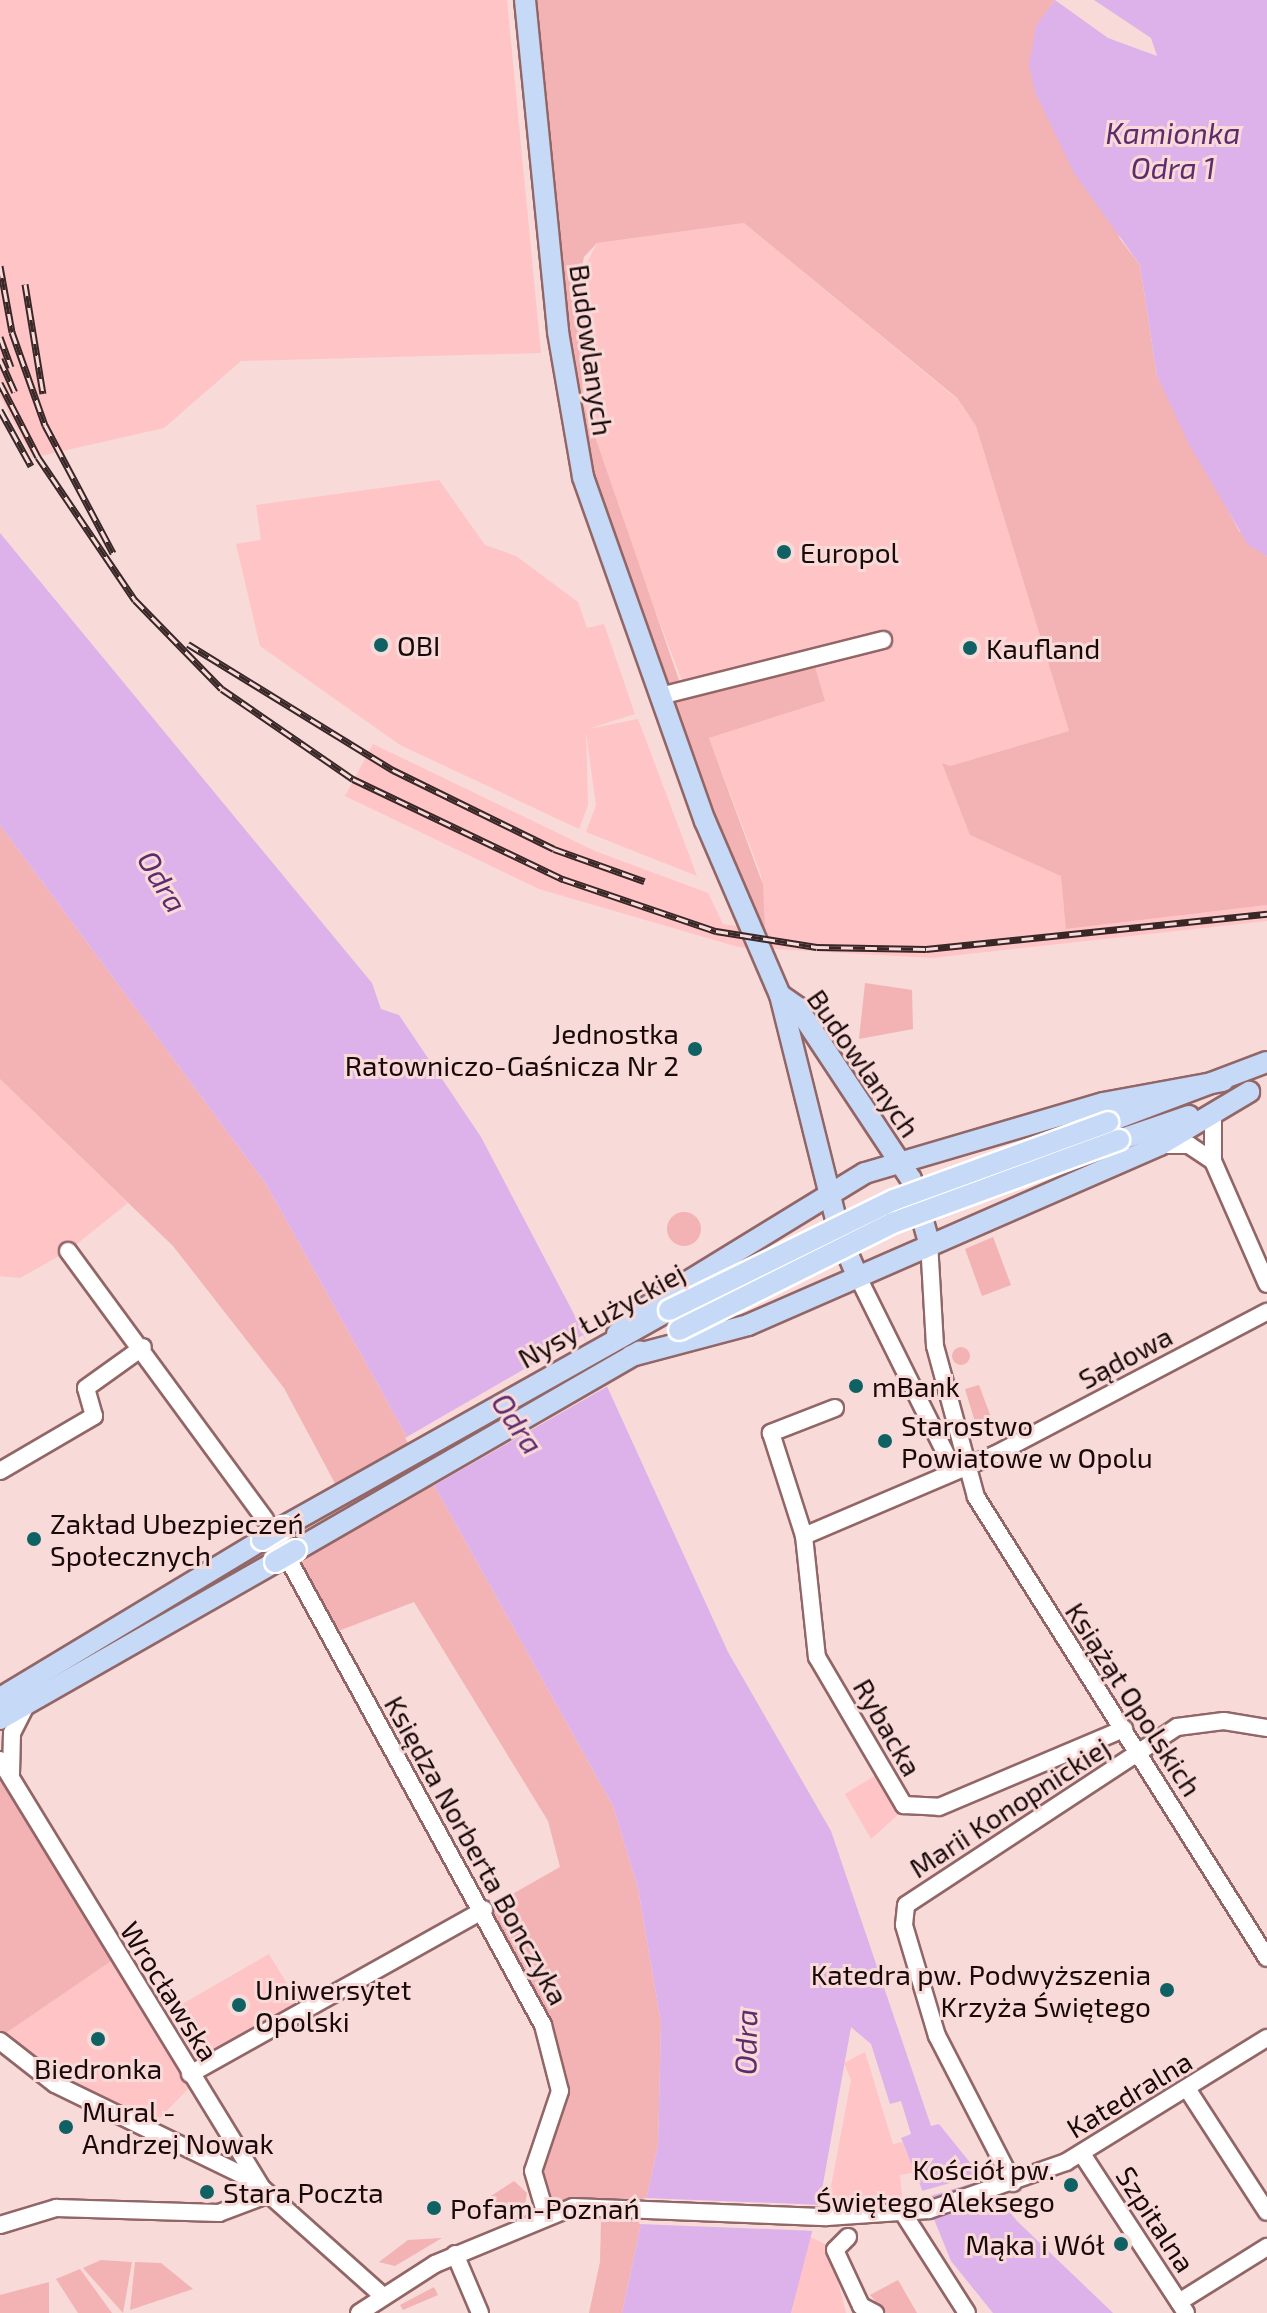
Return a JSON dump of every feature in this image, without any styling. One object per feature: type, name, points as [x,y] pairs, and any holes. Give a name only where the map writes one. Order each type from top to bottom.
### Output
[{"type":"main road","name":"Budowlanych","points":[[525,0],[577,452],[714,846],[780,995],[831,1193],[856,1273]]},
{"type":"main road","name":"Budowlanych","points":[[780,995],[797,1007],[902,1165],[921,1200],[929,1242]]},
{"type":"main road","name":"Nysy Łużyckiej","points":[[0,1698],[262,1540],[274,1523],[335,1498],[646,1315],[669,1310],[882,1205],[1223,1081],[1267,1062]]},
{"type":"main road","points":[[646,1315],[865,1173],[902,1165],[1103,1103],[1223,1081]]},
{"type":"main road","points":[[631,1356],[720,1335],[856,1273],[1160,1145],[1258,1088]]},
{"type":"main road","name":"Nysy Łużyckiej","points":[[0,1719],[29,1699],[288,1559],[356,1515],[679,1330],[893,1223],[1258,1088]]},
{"type":"main road","points":[[0,1686],[44,1671]]},
{"type":"street","points":[[660,696],[883,640]]},
{"type":"street","points":[[1213,1115],[1213,1161],[1267,1284]]},
{"type":"street","points":[[1160,1145],[1189,1145],[1213,1161]]},
{"type":"street","name":"Książąt Opolskich","points":[[929,1242],[935,1346],[962,1437],[963,1466],[1002,1543],[1140,1751],[1267,1958]]},
{"type":"street","points":[[68,1251],[274,1523]]},
{"type":"street","name":"Książąt Opolskich","points":[[856,1273],[948,1458],[963,1466]]},
{"type":"street","name":"Sądowa","points":[[804,1536],[963,1466],[1267,1312]]},
{"type":"street","points":[[0,1471],[94,1416],[86,1388],[143,1347]]},
{"type":"street","points":[[804,1536],[771,1433],[835,1408]]},
{"type":"street","name":"Rybacka","points":[[804,1536],[817,1657],[904,1805],[939,1807],[1124,1729]]},
{"type":"street","name":"Księdza Norberta Bonczyka","points":[[288,1559],[484,1910],[557,2068],[556,2115],[533,2171],[546,2215]]},
{"type":"street","points":[[6,1782],[10,1744],[29,1699]]},
{"type":"street","name":"Marii Konopnickiej","points":[[1013,2183],[937,2036],[904,1925],[906,1905],[1177,1727],[1201,1722],[1267,1728]]},
{"type":"street","name":"Wrocławska","points":[[0,1760],[6,1782],[262,2188]]},
{"type":"street","points":[[190,2074],[484,1910]]},
{"type":"street","name":"Katedralna","points":[[905,2216],[1013,2183],[1082,2154],[1267,2038]]},
{"type":"street","points":[[0,2041],[55,2084],[262,2188],[383,2296]]},
{"type":"street","points":[[1188,2090],[1267,2212]]},
{"type":"street","name":"Szpitalna","points":[[1082,2154],[1183,2307]]},
{"type":"street","points":[[0,2225],[56,2208],[230,2211],[262,2188]]},
{"type":"street","points":[[359,2313],[455,2254],[546,2215],[594,2207],[827,2217],[905,2216],[967,2313]]},
{"type":"street","points":[[848,2237],[835,2250],[864,2311]]},
{"type":"street","points":[[1183,2307],[1267,2247]]},
{"type":"street","points":[[455,2254],[480,2313]]},
{"type":"shaded area","points":[[0,0],[507,0],[541,353],[241,361],[164,428],[32,458],[0,396]]},
{"type":"shaded area","points":[[525,0],[1055,0],[1036,27],[1120,239],[1140,265],[1157,376],[1239,531],[1267,556],[1267,905],[1066,929],[1061,876],[970,835],[942,763],[950,766],[1069,731],[976,426],[957,398],[744,223],[597,243],[584,257],[575,301],[584,405],[680,683],[685,689],[812,657],[825,701],[709,738],[763,885],[765,932],[749,929],[589,500]]},
{"type":"shaded area","points":[[744,223],[957,399],[976,426],[1069,731],[950,766],[970,835],[1062,876],[1067,929],[1267,905],[1267,921],[932,958],[738,947],[539,889],[345,796],[373,744],[595,851],[708,893],[723,924],[764,931],[761,875],[709,738],[825,701],[685,689],[615,505],[583,400],[576,347],[576,285],[597,243]]},
{"type":"shaded area","points":[[439,480],[485,545],[516,556],[578,602],[587,628],[604,624],[635,714],[588,729],[638,719],[697,876],[586,832],[596,805],[586,732],[588,805],[579,829],[400,745],[260,646],[236,544],[261,540],[256,505]]},
{"type":"shaded area","points":[[0,825],[266,1184],[613,1806],[638,1888],[661,2023],[658,2145],[622,2313],[589,2313],[600,2262],[601,2222],[594,2207],[546,2215],[533,2171],[559,2079],[484,1910],[560,1867],[548,1821],[414,1602],[328,1635],[283,1561],[354,1519],[284,1388],[173,1246],[0,1079]]},
{"type":"shaded area","points":[[865,983],[912,990],[913,1029],[859,1039]]},
{"type":"shaded area","points":[[0,1079],[128,1203],[68,1251],[20,1278],[0,1276]]},
{"type":"shaded area","points":[[684,1212],[696,1217],[701,1229],[696,1241],[684,1246],[672,1241],[667,1229],[672,1217]]},
{"type":"shaded area","points":[[993,1237],[1011,1285],[982,1296],[965,1249]]},
{"type":"shaded area","points":[[961,1347],[970,1356],[961,1365],[952,1356]]},
{"type":"shaded area","points":[[979,1385],[995,1428],[979,1435],[965,1389]]},
{"type":"shaded area","points":[[876,1775],[900,1813],[871,1839],[845,1794]]},
{"type":"shaded area","points":[[0,1780],[117,1957],[0,2037]]},
{"type":"shaded area","name":"Uniwersytet Opolski","points":[[269,1954],[299,2004],[208,2059],[175,2008]]},
{"type":"shaded area","points":[[117,1957],[191,2086],[154,2124],[55,2084],[0,2037]]},
{"type":"shaded area","points":[[865,2052],[893,2144],[902,2142],[917,2172],[900,2175],[903,2205],[847,2211],[846,2204],[828,2203],[851,2080],[844,2063]]},
{"type":"shaded area","points":[[514,2181],[527,2193],[525,2205],[465,2213]]},
{"type":"shaded area","points":[[810,2237],[829,2246],[846,2313],[791,2313]]},
{"type":"shaded area","points":[[442,2238],[395,2266],[379,2262],[408,2240]]},
{"type":"shaded area","points":[[101,2260],[132,2262],[123,2313],[83,2268]]},
{"type":"shaded area","points":[[135,2262],[161,2263],[193,2289],[130,2310]]},
{"type":"shaded area","points":[[80,2269],[112,2313],[78,2313],[56,2279]]},
{"type":"shaded area","points":[[898,2280],[917,2313],[886,2313],[870,2295]]},
{"type":"shaded area","points":[[49,2282],[49,2313],[0,2313],[0,2295]]},
{"type":"shaded area","points":[[434,2287],[438,2295],[403,2310],[400,2305]]},
{"type":"water","name":"Kamionka Odra 1","points":[[1055,0],[1108,38],[1157,56],[1151,38],[1094,0],[1267,0],[1267,556],[1248,545],[1189,444],[1157,376],[1140,265],[1074,173],[1035,92],[1029,66],[1036,26]]},
{"type":"water","name":"Odra","points":[[0,533],[372,983],[381,1009],[399,1015],[481,1137],[575,1316],[728,1652],[831,1831],[931,2126],[939,2124],[1017,2221],[1113,2313],[993,2313],[951,2261],[901,2138],[911,2134],[901,2101],[890,2104],[871,2044],[851,2027],[820,2201],[791,2313],[622,2313],[658,2145],[661,2023],[638,1888],[613,1806],[266,1184],[0,825]]},
{"type":"pier","points":[[583,1335],[608,1386],[433,1486],[405,1438]]},
{"type":"pier","points":[[989,2172],[992,2177],[924,2198],[922,2191]]},
{"type":"pier","points":[[994,2181],[1005,2197],[933,2219],[925,2201]]},
{"type":"pier","points":[[644,2198],[823,2205],[816,2231],[639,2224]]},
{"type":"railway","points":[[0,266],[12,332],[45,425],[113,553]]},
{"type":"railway","points":[[25,284],[43,394]]},
{"type":"railway","points":[[0,337],[11,367]]},
{"type":"railway","points":[[0,359],[15,392]]},
{"type":"railway","points":[[0,383],[38,457],[135,600],[222,689],[353,779],[563,879],[716,931],[817,947],[926,949],[1267,914]]},
{"type":"railway","points":[[0,410],[31,466]]},
{"type":"railway","points":[[188,644],[393,770],[554,849],[644,881]]},
{"type":"place","name":"Europol","points":[[784,552]]},
{"type":"place","name":"OBI","points":[[381,645]]},
{"type":"place","name":"Kaufland","points":[[970,648]]},
{"type":"place","name":"Jednostka Ratowniczo-Gaśnicza Nr 2","points":[[695,1049]]},
{"type":"place","name":"mBank","points":[[856,1386]]},
{"type":"place","name":"Starostwo Powiatowe w Opolu","points":[[885,1441]]},
{"type":"place","name":"Zakład Ubezpieczeń Społecznych","points":[[34,1539]]},
{"type":"place","name":"Katedra pw. Podwyższenia Krzyża Świętego","points":[[1167,1990]]},
{"type":"place","name":"Uniwersytet Opolski","points":[[239,2005]]},
{"type":"place","name":"Biedronka","points":[[98,2039]]},
{"type":"place","name":"Mural - Andrzej Nowak","points":[[66,2127]]},
{"type":"place","name":"Kościół pw. Świętego Aleksego","points":[[1071,2185]]},
{"type":"place","name":"Stara Poczta","points":[[207,2192]]},
{"type":"place","name":"Pofam-Poznań","points":[[434,2208]]},
{"type":"place","name":"Mąka i Wół","points":[[1121,2244]]}]
